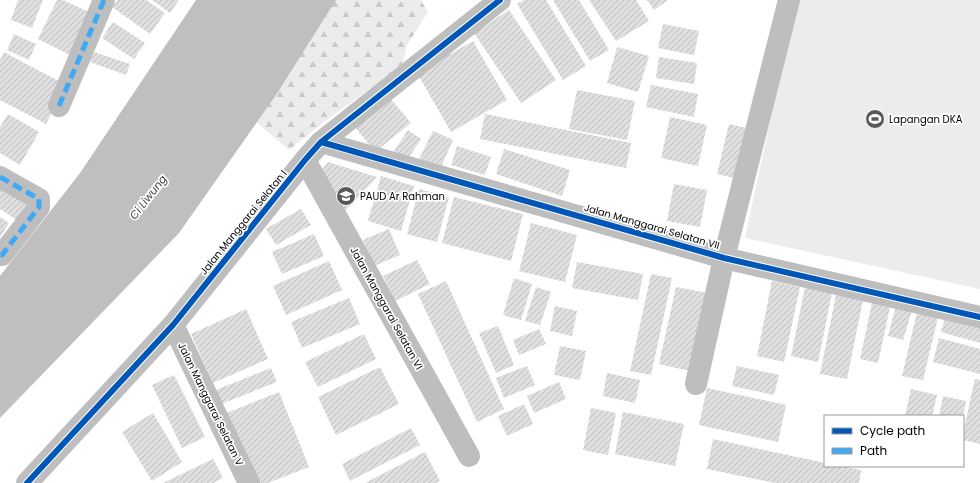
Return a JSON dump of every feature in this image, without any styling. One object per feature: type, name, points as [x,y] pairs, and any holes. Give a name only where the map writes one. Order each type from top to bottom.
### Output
[{"type":"street","points":[[59,106],[104,0]]},
{"type":"street","name":"Jalan Manggarai Selatan I","points":[[27,483],[173,325],[321,142],[500,0]]},
{"type":"street","name":"Jalan Manggarai Selatan VII","points":[[696,384],[724,258],[789,0]]},
{"type":"street","name":"Jalan Manggarai Selatan VII","points":[[321,142],[724,258],[980,316]]},
{"type":"street","name":"Jalan Manggarai Selatan VI","points":[[305,160],[469,456]]},
{"type":"street","points":[[0,178],[39,199],[39,207],[2,255],[0,255]]},
{"type":"street","name":"Jalan Manggarai Selatan V","points":[[173,325],[249,483]]},
{"type":"green space","points":[[284,0],[421,0],[428,12],[407,45],[403,63],[289,150],[236,105]]},
{"type":"green space","name":"Lapangan DKA","points":[[796,0],[980,0],[980,289],[745,238]]},
{"type":"water","name":"Ci Liwung","points":[[196,0],[336,0],[276,95],[179,233],[0,418],[0,276],[80,173]]},
{"type":"building","points":[[18,0],[43,0],[32,28],[11,20]]},
{"type":"building","points":[[57,0],[63,0],[93,14],[72,56],[38,39]]},
{"type":"building","points":[[118,0],[146,0],[165,13],[150,34],[112,7]]},
{"type":"building","points":[[152,0],[179,0],[170,13]]},
{"type":"building","points":[[524,0],[546,0],[586,66],[563,80],[517,4]]},
{"type":"building","points":[[553,0],[579,0],[609,50],[590,61]]},
{"type":"building","points":[[589,0],[636,0],[649,21],[616,41]]},
{"type":"building","points":[[647,0],[668,0],[654,10]]},
{"type":"building","points":[[509,10],[556,80],[521,103],[474,33]]},
{"type":"building","points":[[113,22],[145,43],[134,59],[102,38]]},
{"type":"building","points":[[663,24],[699,31],[694,55],[658,48]]},
{"type":"building","points":[[14,34],[36,44],[29,60],[7,50]]},
{"type":"building","points":[[473,41],[507,100],[451,132],[417,73]]},
{"type":"building","points":[[617,47],[649,56],[638,92],[607,83]]},
{"type":"building","points":[[4,52],[66,85],[46,124],[0,100],[0,60]]},
{"type":"building","points":[[94,52],[130,64],[126,75],[90,62]]},
{"type":"building","points":[[659,57],[697,63],[694,84],[656,78]]},
{"type":"building","points":[[651,85],[698,94],[694,117],[646,107]]},
{"type":"building","points":[[577,90],[635,101],[627,140],[569,129]]},
{"type":"building","points":[[390,98],[411,123],[375,152],[355,127]]},
{"type":"building","points":[[8,114],[39,132],[20,165],[0,153],[0,127]]},
{"type":"building","points":[[485,114],[631,143],[626,168],[480,139]]},
{"type":"building","points":[[670,117],[707,125],[698,166],[661,158]]},
{"type":"building","points":[[729,124],[751,129],[738,179],[717,174]]},
{"type":"building","points":[[408,130],[421,139],[407,160],[394,151]]},
{"type":"building","points":[[433,131],[453,140],[440,169],[419,159]]},
{"type":"building","points":[[457,146],[491,157],[485,175],[451,165]]},
{"type":"building","points":[[504,149],[570,170],[562,196],[496,174]]},
{"type":"building","name":"PAUD Ar Rahman","points":[[328,162],[377,177],[342,214],[319,173]]},
{"type":"building","points":[[381,176],[414,186],[401,231],[368,221]]},
{"type":"building","points":[[674,184],[707,190],[700,227],[667,221]]},
{"type":"building","points":[[0,185],[35,207],[23,224],[0,209]]},
{"type":"building","points":[[419,189],[449,197],[437,242],[407,234]]},
{"type":"building","points":[[454,197],[523,214],[511,261],[442,243]]},
{"type":"building","points":[[301,209],[311,225],[276,245],[266,229]]},
{"type":"building","points":[[0,217],[9,223],[0,237]]},
{"type":"building","points":[[531,223],[577,235],[565,282],[519,271]]},
{"type":"building","points":[[389,229],[400,255],[374,266],[363,240]]},
{"type":"building","points":[[314,234],[324,256],[282,274],[272,252]]},
{"type":"building","points":[[417,260],[430,284],[395,301],[383,276]]},
{"type":"building","points":[[329,261],[342,290],[286,315],[273,286]]},
{"type":"building","points":[[577,262],[643,274],[638,300],[572,288]]},
{"type":"building","points":[[651,274],[672,278],[651,375],[630,371]]},
{"type":"building","points":[[514,278],[532,284],[521,320],[503,315]]},
{"type":"building","points":[[446,281],[504,409],[477,422],[418,294]]},
{"type":"building","points":[[772,281],[800,287],[784,362],[757,356]]},
{"type":"building","points":[[536,287],[551,292],[540,325],[525,321]]},
{"type":"building","points":[[676,287],[707,293],[690,371],[659,364]]},
{"type":"building","points":[[805,287],[832,293],[818,362],[791,356]]},
{"type":"building","points":[[836,295],[863,300],[847,379],[820,374]]},
{"type":"building","points":[[349,298],[360,324],[302,348],[291,322]]},
{"type":"building","points":[[872,303],[890,307],[878,363],[860,359]]},
{"type":"building","points":[[896,305],[912,310],[903,340],[888,336]]},
{"type":"building","points":[[555,306],[577,311],[572,336],[550,331]]},
{"type":"building","points":[[246,309],[268,359],[213,383],[191,334]]},
{"type":"building","points":[[917,312],[938,317],[923,380],[902,376]]},
{"type":"building","points":[[946,314],[980,323],[980,343],[941,332]]},
{"type":"building","points":[[498,326],[514,365],[496,373],[479,333]]},
{"type":"building","points":[[539,329],[546,344],[519,355],[513,340]]},
{"type":"building","points":[[364,334],[376,359],[318,387],[305,362]]},
{"type":"building","points":[[939,338],[980,349],[980,374],[933,362]]},
{"type":"building","points":[[560,346],[586,351],[580,380],[554,375]]},
{"type":"building","points":[[527,366],[535,385],[504,398],[496,378]]},
{"type":"building","points":[[737,366],[779,375],[774,395],[732,386]]},
{"type":"building","points":[[380,367],[399,404],[336,435],[318,397]]},
{"type":"building","points":[[271,368],[277,382],[221,404],[216,390]]},
{"type":"building","points":[[607,373],[640,380],[635,403],[603,396]]},
{"type":"building","points":[[174,375],[205,437],[182,448],[152,385]]},
{"type":"building","points":[[975,379],[980,380],[980,444],[964,440],[964,428]]},
{"type":"building","points":[[559,382],[566,399],[534,413],[527,396]]},
{"type":"building","points":[[707,388],[786,405],[778,442],[699,425]]},
{"type":"building","points":[[911,389],[937,395],[932,415],[905,415]]},
{"type":"building","points":[[279,392],[309,467],[268,483],[255,483],[227,413]]},
{"type":"building","points":[[943,396],[966,401],[963,415],[939,415]]},
{"type":"building","points":[[524,404],[533,424],[507,436],[498,416]]},
{"type":"building","points":[[591,408],[616,413],[608,455],[583,450]]},
{"type":"building","points":[[623,412],[684,424],[675,466],[615,454]]},
{"type":"building","points":[[153,413],[182,462],[152,481],[122,432]]},
{"type":"building","points":[[411,428],[420,445],[350,481],[342,464]]},
{"type":"building","points":[[713,439],[824,463],[824,467],[846,467],[861,470],[859,483],[775,483],[707,469]]},
{"type":"building","points":[[425,452],[440,481],[436,483],[365,483]]},
{"type":"building","points":[[213,459],[223,478],[213,483],[163,483]]},
{"type":"marked path","points":[[59,106],[104,0]]},
{"type":"marked path","points":[[0,177],[39,199],[39,207],[2,255],[0,255]]},
{"type":"cycle path","points":[[27,483],[173,325],[321,142],[500,0]]},
{"type":"cycle path","points":[[321,142],[724,258],[980,317]]},
{"type":"place","name":"Lapangan DKA","points":[[875,119]]},
{"type":"place","name":"PAUD Ar Rahman","points":[[346,196]]}]
